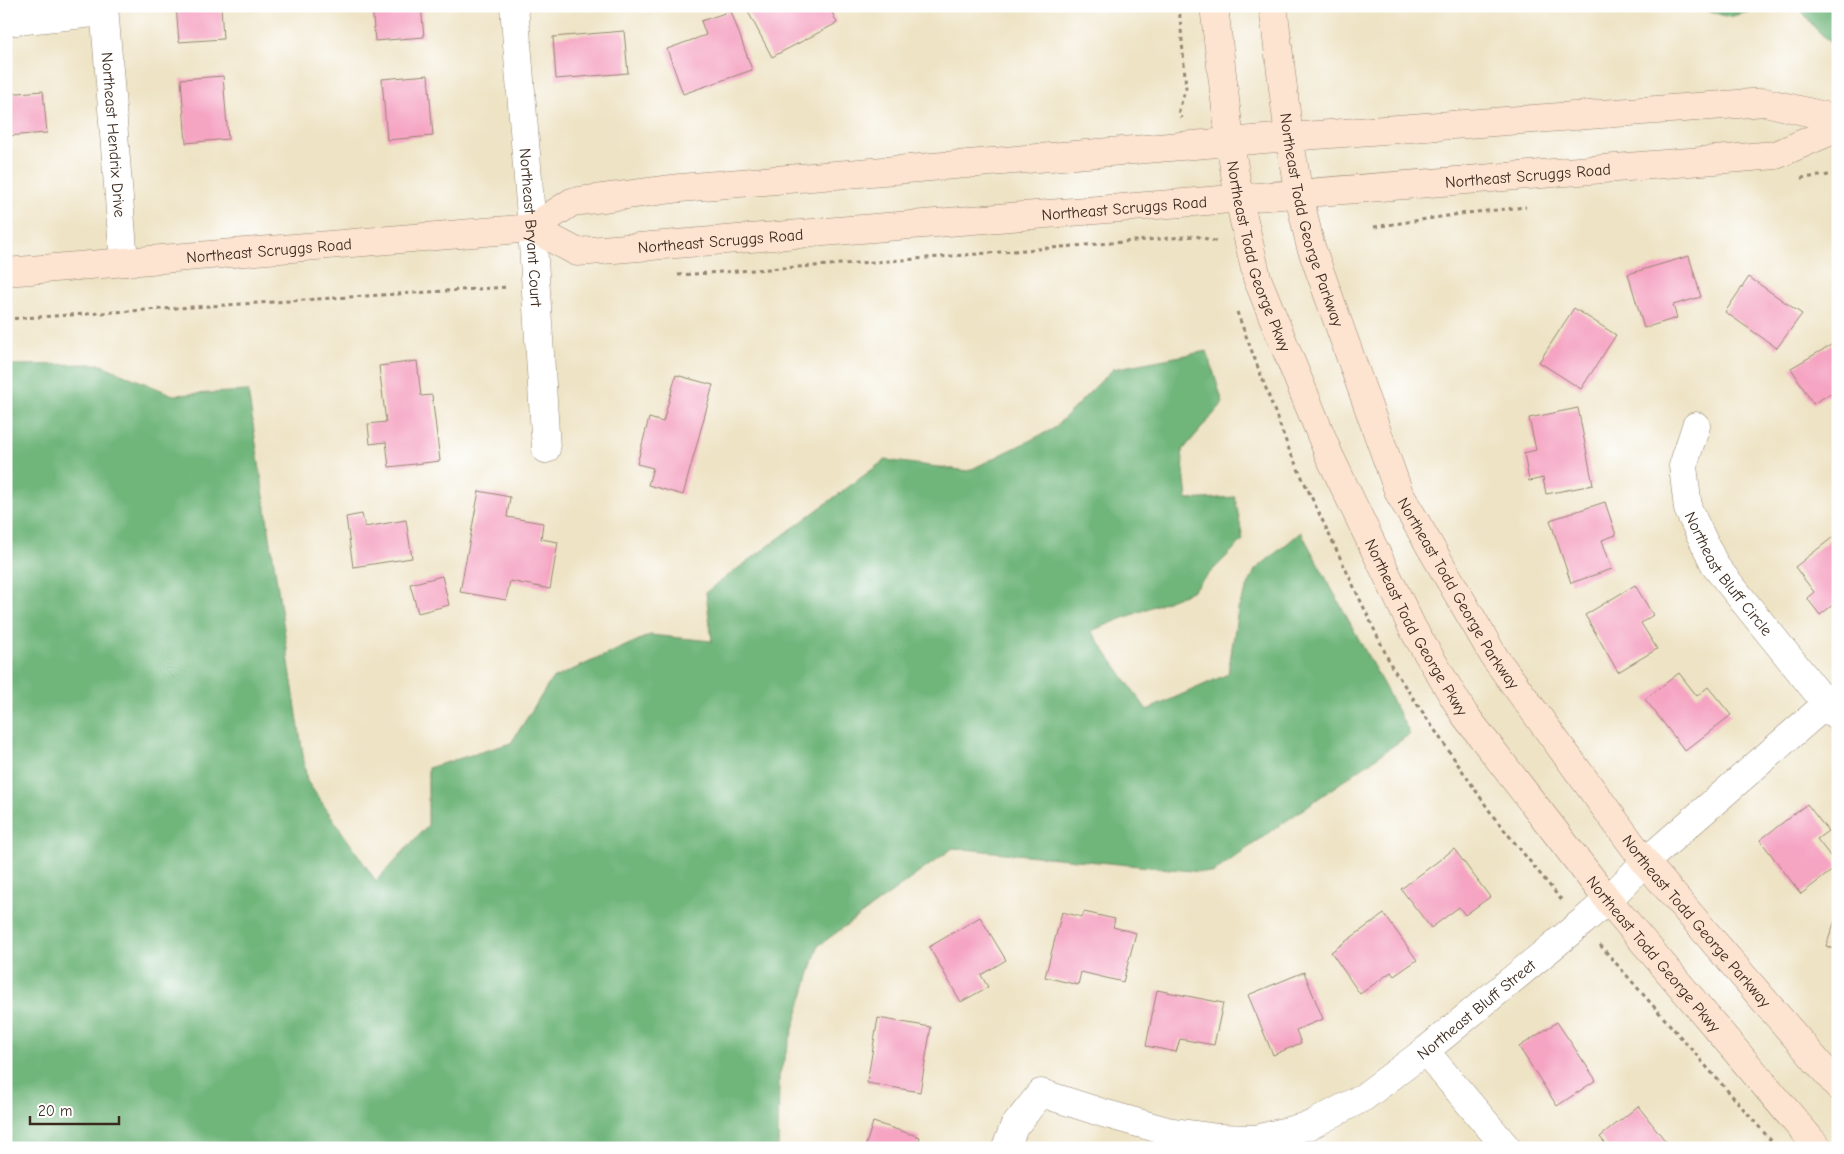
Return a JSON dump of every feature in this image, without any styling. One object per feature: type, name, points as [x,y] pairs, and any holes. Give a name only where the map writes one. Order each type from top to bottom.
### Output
[{"type":"street","name":"Northeast Bryant Court","points":[[514,6],[532,228],[546,448]]},
{"type":"street","name":"Northeast Todd George Pkwy","points":[[1214,6],[1238,199],[1256,278],[1329,455],[1412,629],[1464,714],[1608,900],[1818,1148]]},
{"type":"street","name":"Northeast Todd George Parkway","points":[[1273,6],[1289,137],[1310,244],[1399,494],[1495,658],[1645,862],[1838,1086]]},
{"type":"street","points":[[6,22],[104,9]]},
{"type":"street","name":"Northeast Hendrix Drive","points":[[104,9],[124,262]]},
{"type":"street","name":"Northeast Scruggs Road","points":[[6,272],[532,228],[572,202],[660,191],[1289,137],[1765,102],[1838,119]]},
{"type":"street","name":"Northeast Scruggs Road","points":[[532,228],[577,252],[1776,155],[1838,128]]},
{"type":"street","name":"Northeast Bluff Circle","points":[[1696,426],[1683,466],[1688,509],[1716,567],[1834,706]]},
{"type":"street","name":"Northeast Bluff Street","points":[[1006,1148],[1014,1127],[1042,1093],[1166,1131],[1218,1138],[1256,1139],[1311,1125],[1364,1097],[1425,1051],[1608,900],[1645,862],[1834,706]]},
{"type":"street","points":[[1425,1051],[1507,1148]]},
{"type":"path","points":[[1179,6],[1186,88],[1179,110]]},
{"type":"green space","points":[[1690,6],[1780,6],[1762,8],[1729,17]]},
{"type":"green space","points":[[1798,6],[1838,6],[1838,51],[1815,28]]},
{"type":"green space","points":[[1207,351],[1223,403],[1182,451],[1187,500],[1235,497],[1243,540],[1192,591],[1091,631],[1147,710],[1228,674],[1238,609],[1255,570],[1301,532],[1410,734],[1212,873],[953,848],[818,946],[779,1076],[778,1148],[541,1148],[537,1145],[507,1148],[6,1148],[6,365],[99,364],[173,395],[248,391],[307,781],[376,881],[428,825],[428,768],[511,743],[552,679],[650,635],[712,641],[706,592],[885,460],[968,471],[1053,429],[1113,369]]},
{"type":"building","points":[[176,6],[221,6],[223,39],[179,42]]},
{"type":"building","points":[[372,6],[421,6],[424,37],[375,41]]},
{"type":"building","points":[[745,6],[829,6],[837,23],[772,57]]},
{"type":"building","points":[[731,11],[752,70],[683,94],[667,49],[706,35],[701,21]]},
{"type":"building","points":[[624,31],[628,73],[556,79],[553,37]]},
{"type":"building","points":[[428,75],[433,136],[387,140],[382,79]]},
{"type":"building","points":[[223,76],[228,139],[186,143],[181,79]]},
{"type":"building","points":[[43,91],[47,133],[6,136],[6,94]]},
{"type":"building","points":[[1689,256],[1701,297],[1673,305],[1677,318],[1644,328],[1628,274]]},
{"type":"building","points":[[1749,277],[1802,314],[1777,348],[1725,312]]},
{"type":"building","points":[[1574,308],[1616,335],[1581,389],[1539,362]]},
{"type":"building","points":[[1838,341],[1838,392],[1836,390],[1813,404],[1791,368]]},
{"type":"building","points":[[417,361],[421,396],[432,395],[440,461],[389,467],[386,442],[370,444],[368,424],[386,422],[379,366]]},
{"type":"building","points":[[676,375],[713,385],[683,495],[648,485],[653,468],[637,464],[649,418],[663,422]]},
{"type":"building","points":[[1578,408],[1593,485],[1546,494],[1543,478],[1529,481],[1524,453],[1536,450],[1529,418]]},
{"type":"building","points":[[479,491],[510,497],[507,517],[543,523],[541,539],[558,542],[550,589],[510,581],[506,600],[460,592]]},
{"type":"building","points":[[1605,502],[1616,535],[1602,540],[1612,569],[1571,583],[1550,520]]},
{"type":"building","points":[[362,514],[365,527],[406,520],[412,558],[353,567],[346,517]]},
{"type":"building","points":[[1838,533],[1838,601],[1820,615],[1807,598],[1814,592],[1795,567]]},
{"type":"building","points":[[442,576],[449,605],[418,613],[410,584]]},
{"type":"building","points":[[1635,585],[1653,615],[1641,623],[1657,649],[1618,672],[1585,615]]},
{"type":"building","points":[[1679,673],[1697,696],[1708,687],[1731,715],[1685,751],[1645,699]]},
{"type":"building","points":[[1807,804],[1828,831],[1817,839],[1838,866],[1801,894],[1760,840]]},
{"type":"building","points":[[1454,849],[1490,897],[1465,915],[1459,907],[1431,928],[1401,889]]},
{"type":"building","points":[[1062,912],[1082,917],[1084,912],[1115,919],[1113,927],[1136,933],[1123,982],[1081,972],[1078,985],[1045,977]]},
{"type":"building","points":[[1384,914],[1417,960],[1394,976],[1391,972],[1360,994],[1331,952]]},
{"type":"building","points":[[1838,915],[1838,950],[1826,946]]},
{"type":"building","points":[[980,917],[1006,960],[981,975],[988,987],[961,1002],[929,947]]},
{"type":"building","points":[[1304,972],[1323,1019],[1296,1030],[1301,1043],[1273,1055],[1248,995]]},
{"type":"building","points":[[1157,990],[1223,1003],[1214,1045],[1180,1039],[1176,1052],[1146,1046]]},
{"type":"building","points":[[878,1018],[931,1027],[920,1092],[867,1083]]},
{"type":"building","points":[[1557,1022],[1596,1080],[1557,1106],[1519,1047]]},
{"type":"building","points":[[1638,1106],[1671,1148],[1609,1148],[1600,1137]]},
{"type":"building","points":[[873,1122],[920,1137],[917,1148],[865,1148]]}]
